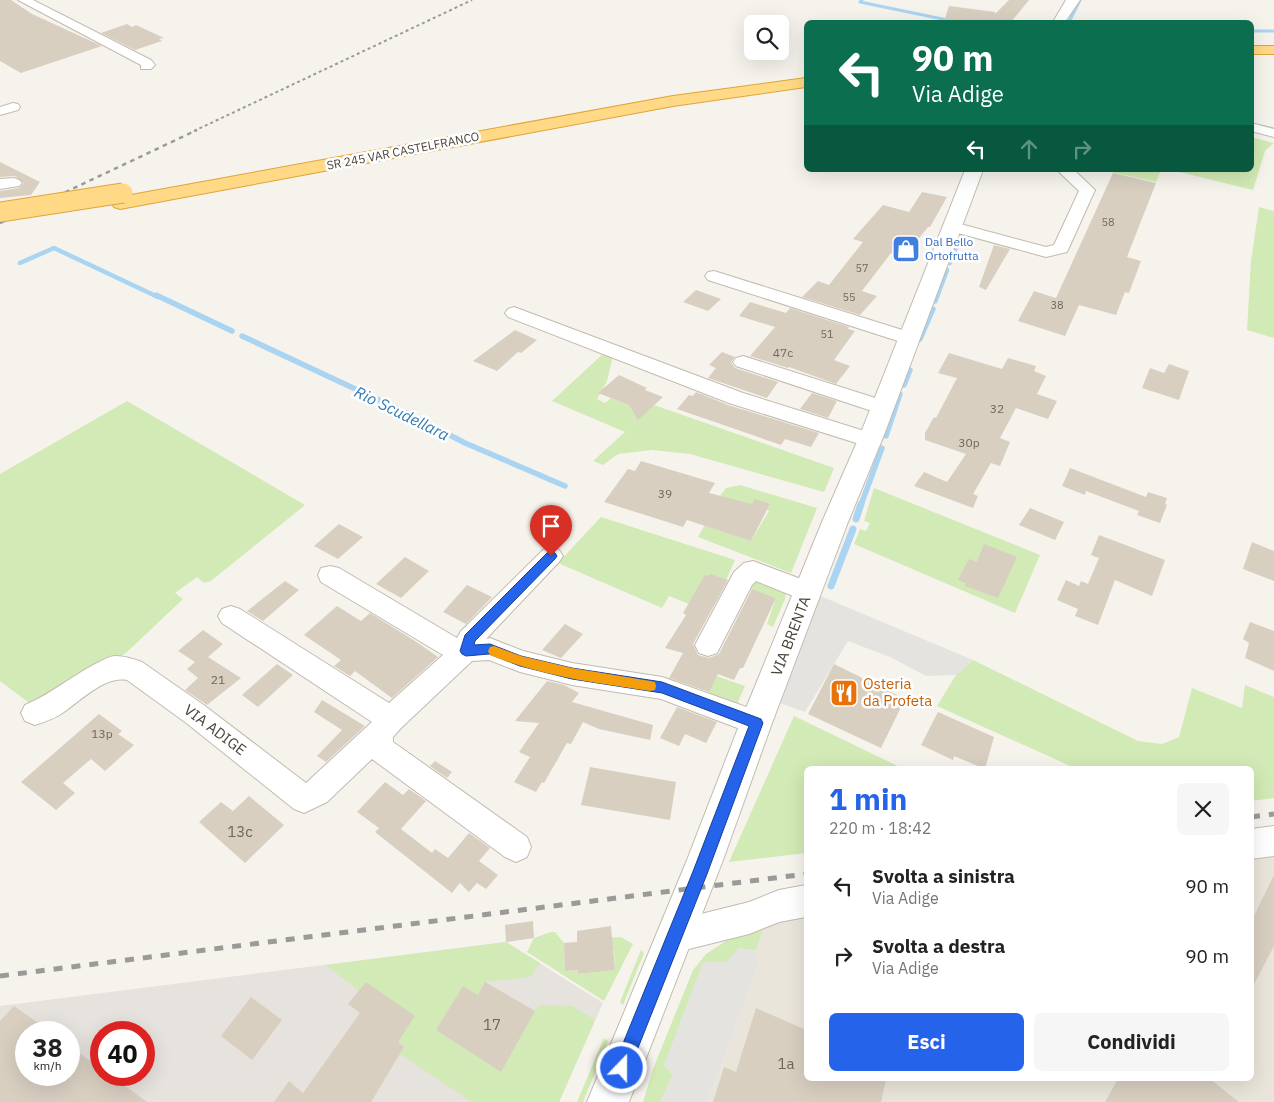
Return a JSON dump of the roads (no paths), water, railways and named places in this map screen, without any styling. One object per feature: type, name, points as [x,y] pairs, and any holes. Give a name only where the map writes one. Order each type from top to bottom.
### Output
[{"type":"highway","points":[[1254,44],[1274,44]]},
{"type":"highway","points":[[1254,50],[1274,50]]},
{"type":"highway","name":"SR 245 VAR CASTELFRANCO","points":[[0,221],[552,123],[804,75]]},
{"type":"highway","name":"SR 245 VAR CASTELFRANCO","points":[[744,87],[804,82]]},
{"type":"highway","name":"SR 245 VAR CASTELFRANCO","points":[[0,212],[122,198]]},
{"type":"street","points":[[24,0],[147,62],[146,66]]},
{"type":"street","points":[[1060,20],[1072,0]]},
{"type":"street","points":[[1254,128],[1274,133]]},
{"type":"street","name":"VIA BRENTA","points":[[608,1102],[705,860],[756,723],[973,172]]},
{"type":"street","points":[[953,227],[1046,252],[1061,248],[1087,190],[1067,172]]},
{"type":"street","points":[[714,276],[907,340]]},
{"type":"street","points":[[514,313],[574,334],[692,382],[818,426],[869,440]]},
{"type":"street","points":[[743,362],[881,407]]},
{"type":"street","name":"VIA ADIGE","points":[[35,712],[50,707],[87,681],[115,667],[133,670],[195,714],[304,799],[318,792],[385,726],[466,651],[470,638],[551,556]]},
{"type":"street","points":[[708,645],[743,579],[753,570],[808,592]]},
{"type":"street","points":[[330,575],[447,646],[466,651],[490,649],[520,661],[572,674],[662,688],[756,723]]},
{"type":"street","points":[[231,616],[385,726],[380,748],[516,847]]},
{"type":"street","points":[[1254,844],[1274,841]]},
{"type":"street","points":[[674,937],[749,918],[779,906],[804,901]]},
{"type":"waterway","name":"Rio Scudellara","points":[[862,0],[860,2],[947,20]]},
{"type":"waterway","points":[[1070,20],[1080,0]]},
{"type":"waterway","points":[[1254,31],[1274,31]]},
{"type":"waterway","points":[[1261,126],[1274,129]]},
{"type":"waterway","points":[[958,243],[962,235]]},
{"type":"waterway","name":"Rio Scudellara","points":[[20,263],[54,248],[158,297]]},
{"type":"waterway","points":[[950,263],[956,248]]},
{"type":"waterway","points":[[937,297],[947,270]]},
{"type":"waterway","name":"Rio Scudellara","points":[[156,295],[232,331]]},
{"type":"waterway","points":[[935,301],[937,295]]},
{"type":"waterway","points":[[920,339],[933,309]]},
{"type":"waterway","name":"Rio Scudellara","points":[[242,336],[413,416],[465,443],[565,486]]},
{"type":"waterway","points":[[904,385],[910,370]]},
{"type":"waterway","points":[[886,436],[900,394]]},
{"type":"waterway","points":[[861,505],[882,448]]},
{"type":"waterway","points":[[856,519],[861,504]]},
{"type":"waterway","points":[[831,586],[853,529]]},
{"type":"railway","points":[[194,131],[472,0]]},
{"type":"railway","points":[[0,223],[197,130]]},
{"type":"railway","points":[[1254,817],[1274,814]]},
{"type":"railway","points":[[0,976],[804,874]]},
{"type":"place","name":"Dal Bello Ortofrutta","points":[[906,249]]},
{"type":"place","name":"Osteria da Profeta","points":[[844,693]]}]
